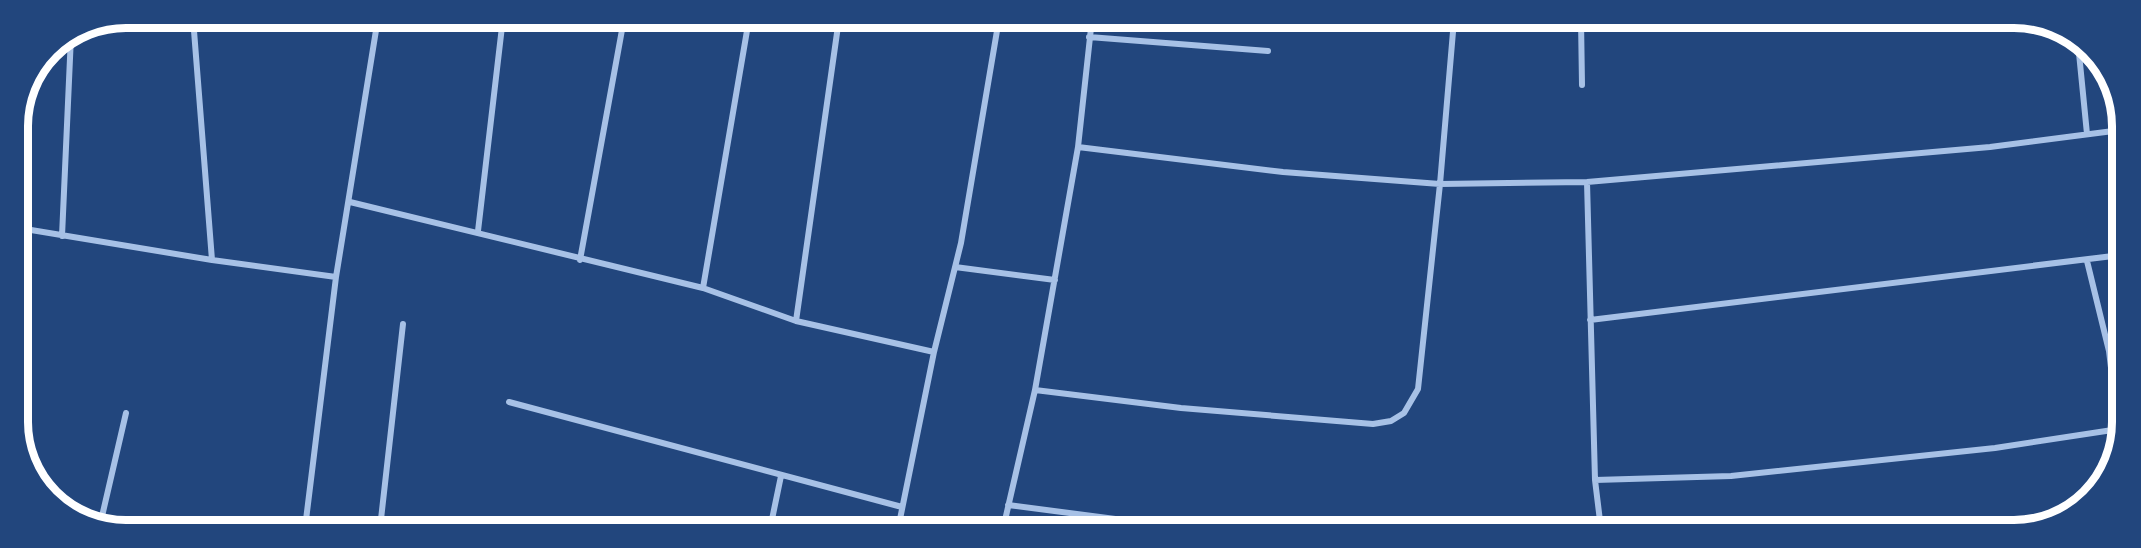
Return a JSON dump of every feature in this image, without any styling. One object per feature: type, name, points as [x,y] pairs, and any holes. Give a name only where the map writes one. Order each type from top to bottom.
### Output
[{"type":"street","points":[[195,28],[212,261]]},
{"type":"street","points":[[306,520],[336,277],[376,28]]},
{"type":"street","points":[[478,231],[502,28]]},
{"type":"street","points":[[580,260],[622,28]]},
{"type":"street","points":[[703,288],[747,28]]},
{"type":"street","points":[[796,321],[838,28]]},
{"type":"street","points":[[900,520],[934,352],[955,267],[997,28]]},
{"type":"street","points":[[1005,520],[1035,390],[1055,280],[1078,147],[1090,28]]},
{"type":"street","points":[[1035,390],[1181,408],[1355,424],[1391,421],[1404,413],[1418,389],[1440,184],[1453,28]]},
{"type":"street","points":[[1581,28],[1582,86]]},
{"type":"street","points":[[1089,37],[1268,51]]},
{"type":"street","points":[[62,236],[70,47]]},
{"type":"street","points":[[2079,53],[2087,134]]},
{"type":"street","points":[[1078,147],[1283,172],[1440,184],[1587,182],[1990,147],[2112,131]]},
{"type":"street","points":[[1587,182],[1595,480],[1600,519]]},
{"type":"street","points":[[350,202],[478,231],[580,260],[703,288],[796,321],[934,352]]},
{"type":"street","points":[[29,230],[212,261],[336,277]]},
{"type":"street","points":[[1590,320],[2112,257]]},
{"type":"street","points":[[2087,261],[2109,351],[2112,374]]},
{"type":"street","points":[[955,267],[1055,280]]},
{"type":"street","points":[[381,520],[403,324]]},
{"type":"street","points":[[509,402],[902,507]]},
{"type":"street","points":[[102,516],[126,413]]},
{"type":"street","points":[[1595,480],[1731,476],[1995,448],[2112,430]]},
{"type":"street","points":[[772,520],[781,476]]},
{"type":"street","points":[[1008,505],[1119,519]]}]
